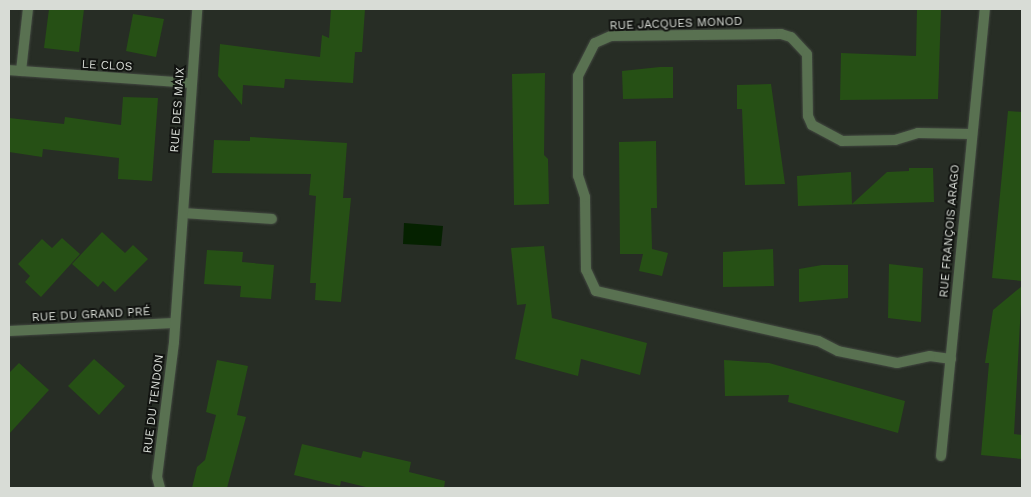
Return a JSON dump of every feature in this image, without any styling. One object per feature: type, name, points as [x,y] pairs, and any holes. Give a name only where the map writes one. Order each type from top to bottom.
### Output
[{"type":"street","points":[[22,71],[28,9]]},
{"type":"street","name":"RUE DES MAIX","points":[[174,323],[184,213],[197,9]]},
{"type":"street","name":"RUE FRANÇOIS ARAGO","points":[[941,456],[971,134],[985,9]]},
{"type":"street","name":"RUE JACQUES MONOD","points":[[951,358],[930,356],[897,364],[838,351],[818,341],[596,291],[586,270],[585,197],[578,176],[578,76],[595,43],[611,36],[781,34],[791,37],[807,54],[808,116],[812,126],[842,141],[895,140],[918,132],[971,134]]},
{"type":"street","name":"LE CLOS","points":[[9,70],[192,83]]},
{"type":"street","points":[[184,213],[272,219]]},
{"type":"street","name":"RUE DU GRAND PRÉ","points":[[9,331],[174,323]]},
{"type":"street","name":"RUE DU TENDON","points":[[160,488],[157,477],[174,323]]},
{"type":"shaded area","points":[[404,223],[443,226],[441,246],[403,244]]},
{"type":"building","points":[[49,9],[84,9],[79,52],[44,48]]},
{"type":"building","points":[[331,9],[365,9],[362,52],[355,52],[353,83],[285,79],[284,88],[243,85],[242,105],[218,76],[220,44],[320,57],[322,35],[329,38]]},
{"type":"building","points":[[917,9],[941,9],[938,99],[840,100],[841,53],[916,56]]},
{"type":"building","points":[[133,14],[164,19],[156,57],[126,51]]},
{"type":"building","points":[[673,67],[673,98],[623,99],[622,71]]},
{"type":"building","points":[[545,73],[544,155],[548,159],[549,204],[514,205],[512,74]]},
{"type":"building","points":[[771,84],[785,184],[745,185],[742,109],[737,109],[737,85]]},
{"type":"building","points":[[123,97],[158,98],[152,181],[118,179],[119,158],[43,149],[42,157],[9,152],[9,118],[64,124],[65,117],[121,125]]},
{"type":"building","points":[[1008,111],[1022,112],[1022,281],[992,278]]},
{"type":"building","points":[[250,137],[347,143],[343,198],[351,198],[341,302],[315,300],[316,283],[310,283],[316,196],[309,195],[311,174],[212,173],[214,140],[250,141]]},
{"type":"building","points":[[656,141],[657,208],[651,208],[652,249],[668,253],[662,276],[639,271],[643,254],[620,254],[619,142]]},
{"type":"building","points":[[909,168],[933,168],[934,202],[798,206],[797,176],[851,172],[852,204],[887,172],[909,171]]},
{"type":"building","points":[[102,232],[125,253],[133,245],[148,259],[115,292],[103,281],[98,287],[72,264]]},
{"type":"building","points":[[62,238],[80,254],[41,297],[25,282],[30,276],[18,264],[42,239],[52,248]]},
{"type":"building","points":[[544,246],[552,318],[647,343],[640,375],[581,359],[578,376],[515,359],[526,304],[517,305],[511,248]]},
{"type":"building","points":[[773,249],[774,286],[723,287],[723,252]]},
{"type":"building","points":[[207,250],[243,252],[242,262],[274,265],[271,299],[240,297],[241,286],[204,284]]},
{"type":"building","points":[[889,264],[923,268],[921,322],[888,318]]},
{"type":"building","points":[[822,265],[848,265],[848,298],[799,302],[799,269]]},
{"type":"building","points":[[1022,286],[1014,434],[1022,435],[1022,459],[981,455],[989,363],[985,363],[993,310]]},
{"type":"building","points":[[94,359],[125,386],[99,415],[68,386]]},
{"type":"building","points":[[217,360],[248,366],[237,415],[246,417],[227,488],[192,488],[197,467],[205,460],[216,415],[206,412]]},
{"type":"building","points":[[724,360],[769,363],[905,401],[898,433],[788,402],[789,395],[725,396]]},
{"type":"building","points":[[19,363],[49,390],[9,434],[9,373]]},
{"type":"building","points":[[302,444],[361,458],[363,451],[411,462],[409,472],[445,481],[444,488],[370,488],[341,481],[340,486],[294,475]]}]
